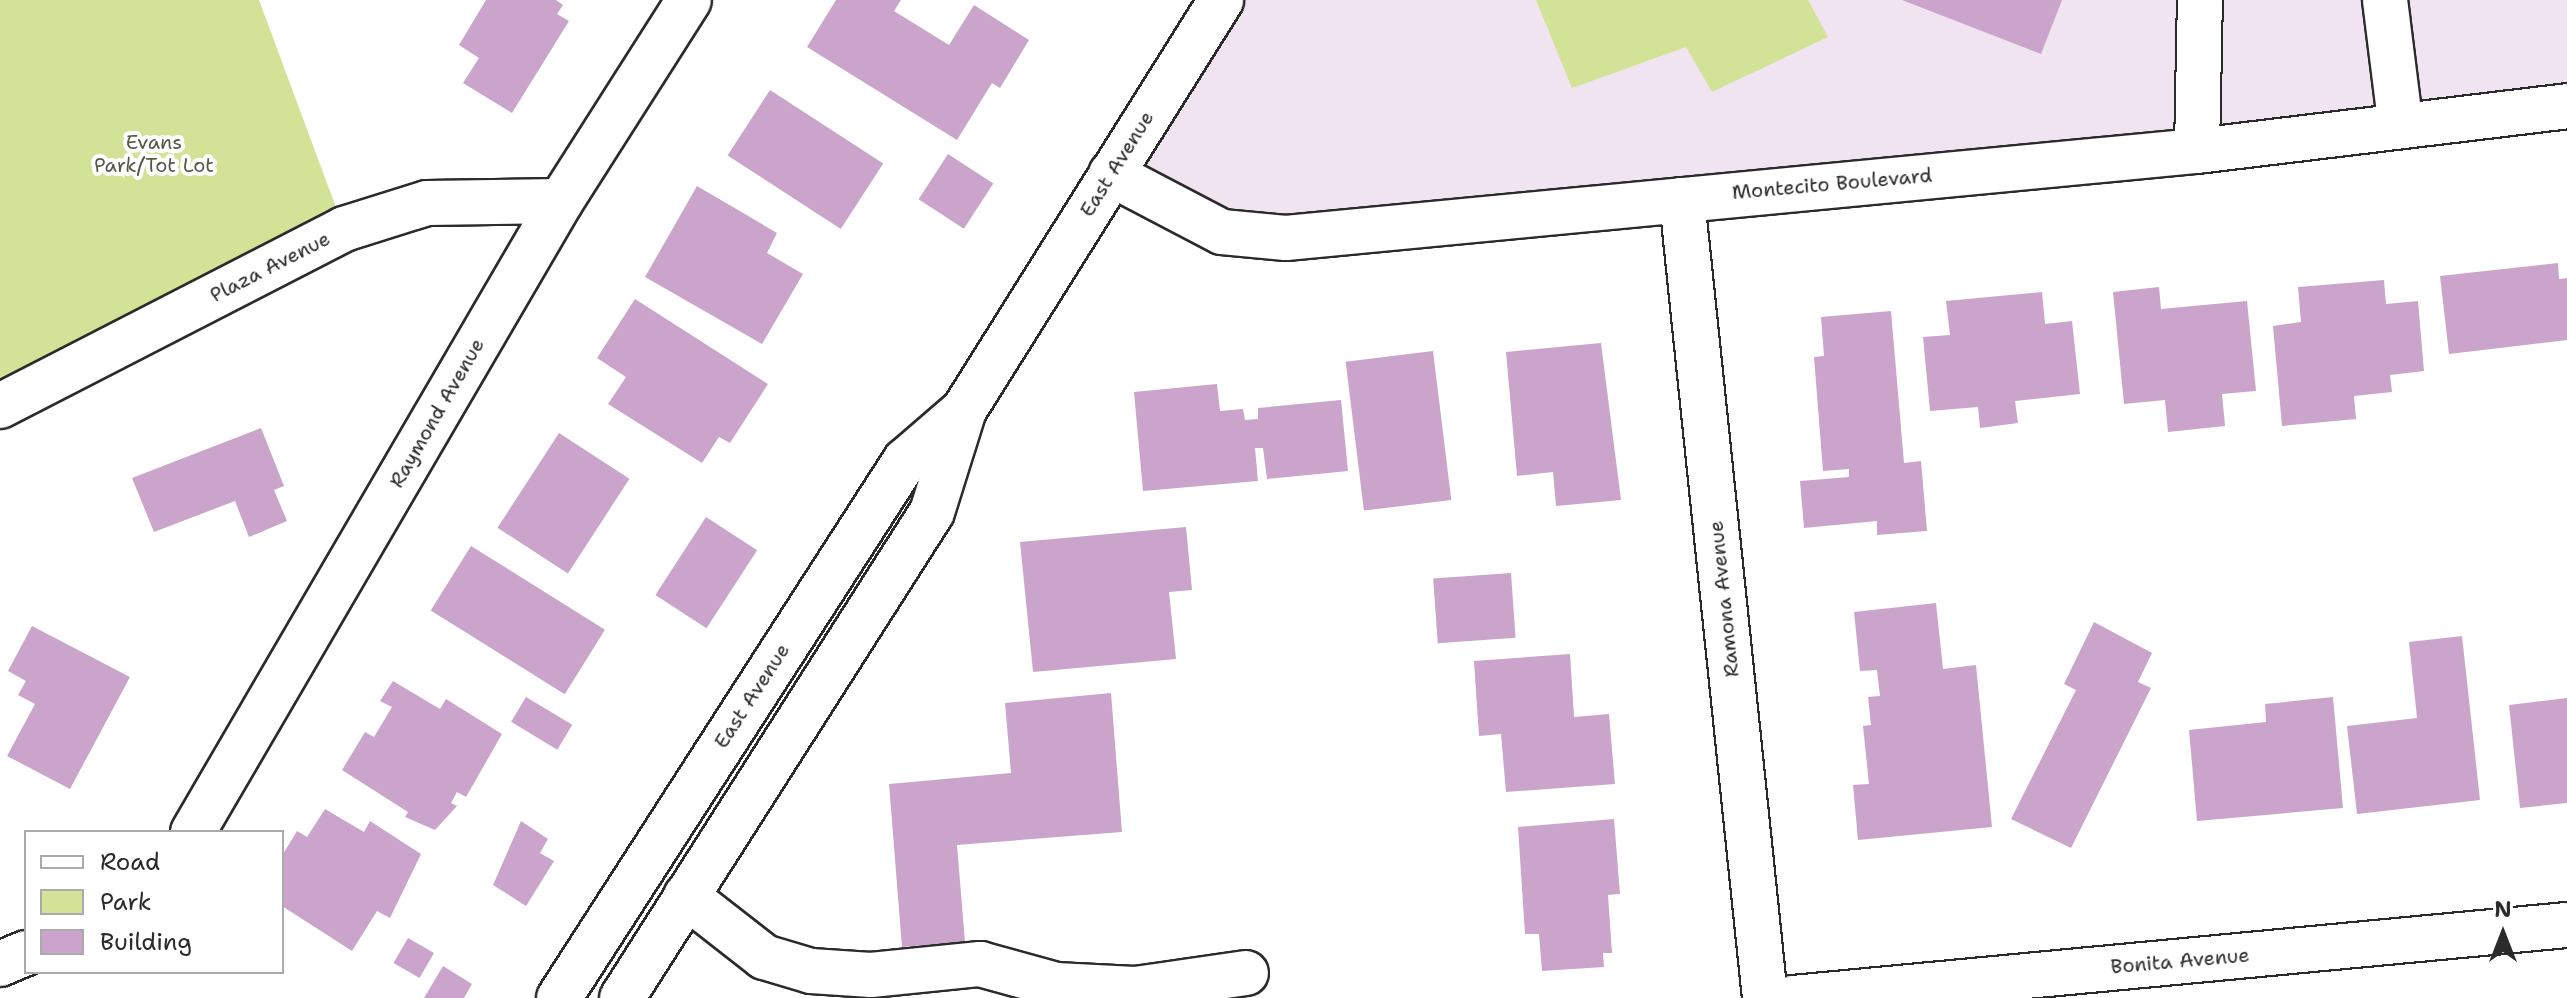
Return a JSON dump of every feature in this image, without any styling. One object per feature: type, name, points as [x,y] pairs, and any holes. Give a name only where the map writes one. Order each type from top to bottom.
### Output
[{"type":"street","name":"Raymond Avenue","points":[[194,830],[561,201],[689,0]]},
{"type":"street","name":"East Avenue","points":[[622,998],[932,512],[964,410],[1221,0]]},
{"type":"street","points":[[2197,151],[2200,0]]},
{"type":"street","points":[[2385,0],[2400,121]]},
{"type":"street","name":"Montecito Boulevard","points":[[1111,174],[1222,232],[1251,237],[2197,151],[2400,121],[2567,106]]},
{"type":"street","name":"Ramona Avenue","points":[[1682,200],[1765,998]]},
{"type":"street","name":"Plaza Avenue","points":[[0,406],[344,229],[427,203],[561,201]]},
{"type":"street","name":"East Avenue","points":[[559,998],[905,461],[964,410]]},
{"type":"street","points":[[686,896],[764,957],[811,971],[871,975],[980,964],[1056,985],[1135,989],[1246,973]]},
{"type":"street","name":"Bonita Avenue","points":[[1793,998],[2567,925]]},
{"type":"street","points":[[0,964],[24,954]]},
{"type":"shaded area","points":[[1221,0],[2567,0],[2567,106],[1286,238],[1111,174]]},
{"type":"green space","name":"Evans Park/Tot Lot","points":[[0,0],[259,0],[344,229],[0,406]]},
{"type":"green space","points":[[1536,0],[1808,0],[1828,37],[1712,92],[1686,47],[1572,88]]},
{"type":"building","points":[[486,0],[556,0],[563,5],[557,14],[569,21],[512,113],[463,83],[479,58],[459,45]]},
{"type":"building","points":[[836,0],[901,0],[894,11],[949,45],[974,5],[1029,40],[1000,88],[992,83],[957,140],[807,47]]},
{"type":"building","points":[[1902,0],[2062,0],[2041,54]]},
{"type":"building","points":[[770,90],[883,164],[841,229],[728,155]]},
{"type":"building","points":[[948,154],[993,183],[964,229],[919,199]]},
{"type":"building","points":[[697,186],[777,233],[767,253],[803,274],[762,344],[645,277]]},
{"type":"building","points":[[2558,263],[2559,279],[2567,278],[2567,340],[2449,354],[2440,276]]},
{"type":"building","points":[[2384,280],[2386,304],[2418,301],[2424,371],[2390,375],[2392,392],[2354,396],[2356,419],[2282,426],[2273,326],[2301,322],[2298,287]]},
{"type":"building","points":[[2159,287],[2161,309],[2247,301],[2256,391],[2222,394],[2225,426],[2168,432],[2165,400],[2124,404],[2113,292]]},
{"type":"building","points":[[2042,292],[2045,324],[2072,321],[2080,394],[2015,401],[2018,423],[1980,428],[1978,407],[1930,411],[1923,337],[1950,335],[1946,301]]},
{"type":"building","points":[[635,299],[768,384],[730,443],[719,437],[702,463],[608,404],[626,377],[597,358]]},
{"type":"building","points":[[1891,311],[1904,463],[1921,461],[1927,531],[1877,535],[1877,521],[1804,528],[1800,481],[1849,477],[1849,469],[1823,471],[1814,357],[1824,356],[1821,317]]},
{"type":"building","points":[[1601,343],[1621,500],[1556,506],[1553,472],[1517,476],[1506,352]]},
{"type":"building","points":[[1433,351],[1451,500],[1364,511],[1346,362]]},
{"type":"building","points":[[1217,384],[1220,411],[1243,409],[1245,420],[1258,419],[1258,408],[1341,400],[1348,471],[1267,479],[1263,448],[1255,448],[1258,481],[1143,491],[1134,392]]},
{"type":"building","points":[[261,428],[284,486],[274,490],[287,521],[249,537],[235,501],[154,532],[132,478]]},
{"type":"building","points":[[559,433],[629,479],[568,574],[497,528]]},
{"type":"building","points":[[706,517],[757,550],[707,628],[655,595]]},
{"type":"building","points":[[1186,527],[1192,590],[1169,592],[1176,659],[1033,672],[1020,542]]},
{"type":"building","points":[[471,546],[605,630],[565,694],[431,610]]},
{"type":"building","points":[[1511,573],[1516,638],[1438,643],[1433,578]]},
{"type":"building","points":[[1936,603],[1943,669],[1976,665],[1992,827],[1858,840],[1853,785],[1869,784],[1863,726],[1871,725],[1868,697],[1880,696],[1877,670],[1860,671],[1854,612]]},
{"type":"building","points":[[2094,622],[2152,653],[2138,682],[2151,688],[2071,848],[2011,819],[2076,690],[2064,684]]},
{"type":"building","points":[[32,626],[130,677],[70,789],[7,756],[35,704],[18,695],[26,681],[8,671]]},
{"type":"building","points":[[2462,636],[2480,800],[2357,814],[2347,726],[2417,718],[2409,642]]},
{"type":"building","points":[[1570,654],[1574,717],[1609,714],[1615,784],[1506,792],[1501,734],[1479,736],[1474,661]]},
{"type":"building","points":[[393,681],[440,709],[446,699],[502,734],[466,797],[457,792],[451,803],[457,806],[435,830],[405,817],[408,812],[342,770],[365,732],[374,737],[392,707],[380,701]]},
{"type":"building","points":[[1111,693],[1122,832],[957,845],[965,942],[902,947],[889,784],[1011,773],[1005,703]]},
{"type":"building","points":[[526,697],[572,725],[557,750],[511,722]]},
{"type":"building","points":[[2333,697],[2343,808],[2197,821],[2189,730],[2266,722],[2265,704]]},
{"type":"building","points":[[2567,698],[2567,803],[2520,808],[2509,705]]},
{"type":"building","points":[[325,809],[364,832],[370,821],[421,854],[390,918],[377,911],[352,951],[284,907],[284,852],[297,831],[307,837]]},
{"type":"building","points":[[1614,819],[1620,894],[1608,895],[1612,953],[1603,953],[1604,967],[1542,971],[1539,934],[1525,934],[1518,827]]},
{"type":"building","points":[[521,821],[548,839],[540,853],[554,861],[526,906],[493,885]]},
{"type":"building","points":[[408,938],[434,953],[419,978],[394,963]]},
{"type":"building","points":[[443,966],[472,984],[464,998],[424,998]]}]
